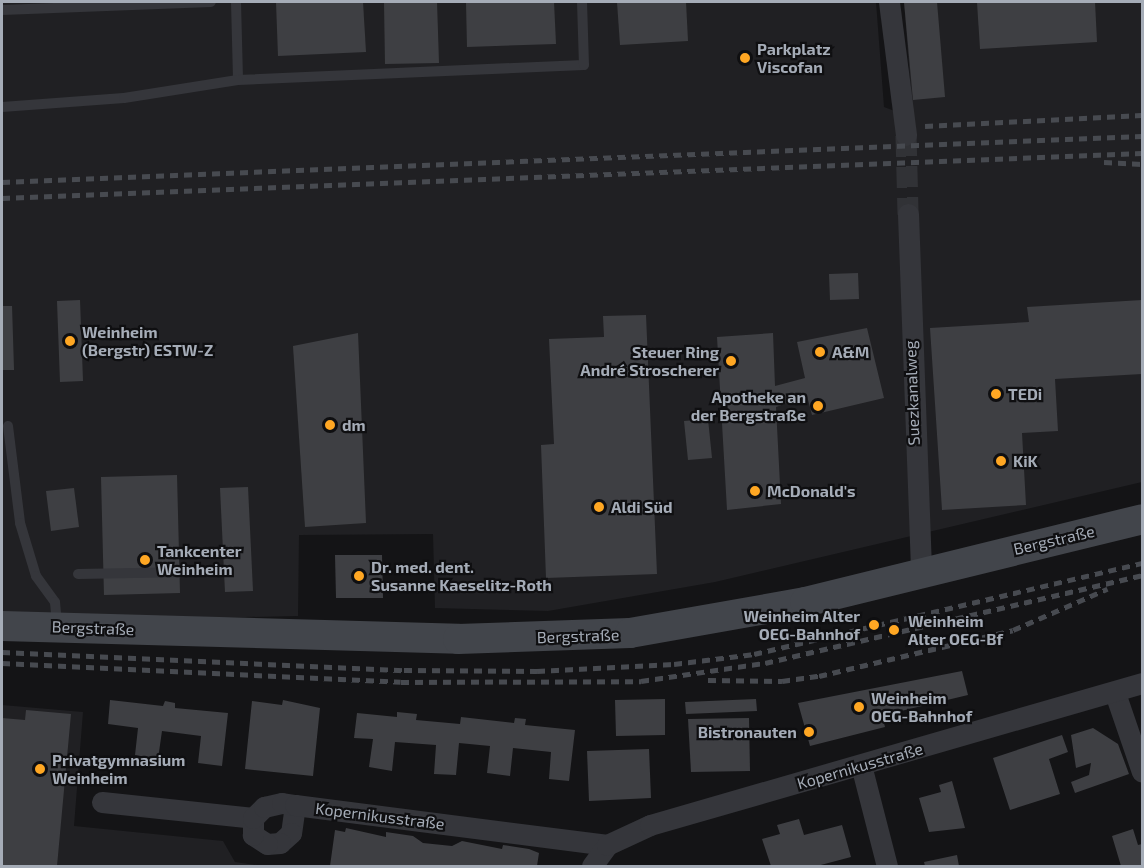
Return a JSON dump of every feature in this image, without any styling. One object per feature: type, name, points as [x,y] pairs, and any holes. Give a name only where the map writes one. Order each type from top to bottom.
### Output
[{"type":"main road","name":"Bergstraße","points":[[2,626],[458,639],[584,637],[777,608],[1143,519]]},
{"type":"street","points":[[889,2],[906,135]]},
{"type":"street","name":"Suezkanalweg","points":[[908,214],[921,572]]},
{"type":"street","name":"Kopernikusstraße","points":[[295,805],[291,833],[280,843],[267,844],[253,835],[253,818],[264,807],[295,805],[607,845],[650,825],[1115,693],[1143,683]]},
{"type":"street","points":[[1115,693],[1143,772]]},
{"type":"street","points":[[861,765],[888,867]]},
{"type":"street","points":[[102,802],[253,818]]},
{"type":"street","points":[[592,867],[607,845]]},
{"type":"lane","points":[[2,10],[211,2]]},
{"type":"lane","points":[[236,2],[238,80]]},
{"type":"lane","points":[[2,107],[124,98],[238,80],[584,65],[582,2]]},
{"type":"lane","points":[[8,426],[20,522],[36,576],[55,602],[57,626]]},
{"type":"lane","points":[[78,574],[191,572]]},
{"type":"shaded area","points":[[2,2],[876,2],[884,107],[913,118],[904,2],[1142,2],[1142,482],[715,582],[548,611],[435,608],[433,534],[299,535],[298,616],[2,622]]},
{"type":"shaded area","name":"Privatgymnasium Weinheim","points":[[2,705],[83,712],[74,826],[223,841],[235,862],[264,866],[2,866]]},
{"type":"building","points":[[276,2],[363,2],[366,52],[278,56]]},
{"type":"building","points":[[384,2],[437,2],[439,63],[385,64]]},
{"type":"building","points":[[466,2],[554,2],[556,44],[467,47]]},
{"type":"building","points":[[617,2],[686,2],[688,41],[620,45]]},
{"type":"building","points":[[904,2],[937,2],[945,97],[913,100]]},
{"type":"building","points":[[977,2],[1095,2],[1097,42],[980,49]]},
{"type":"building","points":[[858,273],[859,299],[830,300],[829,274]]},
{"type":"building","name":"Weinheim (Bergstr) ESTW-Z","points":[[80,300],[83,381],[60,382],[57,301]]},
{"type":"building","points":[[1142,300],[1142,374],[1055,379],[1058,431],[1022,433],[1026,505],[942,510],[930,328],[1029,322],[1027,307]]},
{"type":"building","points":[[2,306],[12,306],[14,370],[2,370]]},
{"type":"building","name":"Aldi Süd","points":[[646,315],[657,574],[546,578],[541,445],[554,444],[549,339],[604,337],[603,316]]},
{"type":"building","points":[[867,328],[884,398],[812,415],[807,396],[776,407],[781,504],[727,510],[717,337],[773,333],[775,386],[805,378],[797,342]]},
{"type":"building","name":"dm","points":[[358,333],[366,523],[305,527],[293,346]]},
{"type":"building","points":[[708,419],[712,458],[688,460],[684,421]]},
{"type":"building","points":[[177,475],[180,593],[104,595],[101,477]]},
{"type":"building","points":[[248,487],[253,591],[225,592],[220,488]]},
{"type":"building","points":[[74,488],[79,527],[51,531],[46,491]]},
{"type":"building","name":"Dr. med. dent. Susanne Kaeselitz-Roth","points":[[335,555],[382,555],[383,598],[336,598]]},
{"type":"building","name":"Weinheim OEG-Bahnhof","points":[[962,671],[968,695],[901,711],[902,715],[883,719],[885,727],[810,746],[798,703]]},
{"type":"building","points":[[665,699],[665,735],[616,736],[615,700]]},
{"type":"building","points":[[756,699],[757,711],[686,714],[685,702]]},
{"type":"building","points":[[110,700],[163,706],[165,701],[175,703],[175,708],[228,713],[222,766],[198,763],[201,736],[162,731],[158,759],[135,755],[138,728],[108,724]]},
{"type":"building","points":[[283,700],[320,708],[313,776],[245,769],[252,701],[282,705]]},
{"type":"building","points":[[26,710],[71,714],[57,866],[2,866],[2,718],[25,720]]},
{"type":"building","points":[[397,712],[417,714],[416,720],[460,724],[461,717],[514,723],[515,718],[526,719],[525,725],[575,730],[569,781],[549,779],[551,752],[513,748],[510,776],[487,773],[490,746],[459,743],[456,775],[434,774],[436,745],[395,742],[392,771],[369,767],[373,739],[354,738],[357,713],[397,717]]},
{"type":"building","points":[[749,718],[750,771],[691,772],[688,719]]},
{"type":"building","points":[[1093,728],[1118,744],[1129,774],[1075,793],[1071,782],[1089,775],[1091,763],[1076,768],[1071,735]]},
{"type":"building","points":[[1062,735],[1068,752],[1049,759],[1060,794],[1010,810],[993,758]]},
{"type":"building","points":[[649,749],[651,798],[589,801],[587,751]]},
{"type":"building","points":[[952,781],[965,828],[929,832],[919,798],[941,792],[939,785]]},
{"type":"building","points":[[799,819],[804,835],[842,825],[851,857],[817,866],[771,866],[762,839],[780,834],[777,825]]},
{"type":"building","points":[[346,828],[386,837],[386,832],[413,836],[423,843],[452,846],[462,841],[502,849],[503,845],[529,849],[539,853],[537,866],[330,866],[335,830],[345,832]]},
{"type":"building","points":[[1133,829],[1138,845],[1142,844],[1142,866],[1121,866],[1112,836]]},
{"type":"building","points":[[957,855],[959,866],[925,866],[924,862]]},
{"type":"tunnel","points":[[906,135],[908,214]]},
{"type":"railway","points":[[925,126],[1142,115]]},
{"type":"railway","points":[[2,182],[1142,136]]},
{"type":"railway","points":[[2,198],[1142,153]]},
{"type":"railway","points":[[1104,162],[1142,164]]},
{"type":"railway","points":[[2,652],[404,670],[537,671],[674,664],[754,654],[1142,563]]},
{"type":"railway","points":[[2,663],[401,682],[641,681],[765,663],[1142,575]]},
{"type":"railway","points":[[708,680],[782,681],[819,676],[1013,630],[1107,589]]},
{"type":"place","name":"Parkplatz Viscofan","points":[[745,58]]},
{"type":"place","name":"Weinheim (Bergstr) ESTW-Z","points":[[70,341]]},
{"type":"place","name":"A&M","points":[[820,352]]},
{"type":"place","name":"Steuer Ring André Stroscherer","points":[[731,361]]},
{"type":"place","name":"TEDi","points":[[996,394]]},
{"type":"place","name":"Apotheke an der Bergstraße","points":[[818,406]]},
{"type":"place","name":"dm","points":[[330,425]]},
{"type":"place","name":"KiK","points":[[1001,461]]},
{"type":"place","name":"McDonald's","points":[[755,491]]},
{"type":"place","name":"Aldi Süd","points":[[599,507]]},
{"type":"place","name":"Tankcenter Weinheim","points":[[145,560]]},
{"type":"place","name":"Dr. med. dent. Susanne Kaeselitz-Roth","points":[[359,576]]},
{"type":"place","name":"Weinheim Alter OEG-Bahnhof","points":[[874,625]]},
{"type":"place","name":"Weinheim Alter OEG-Bf","points":[[894,630]]},
{"type":"place","name":"Weinheim OEG-Bahnhof","points":[[859,707]]},
{"type":"place","name":"Bistronauten","points":[[809,732]]},
{"type":"place","name":"Privatgymnasium Weinheim","points":[[40,769]]}]
